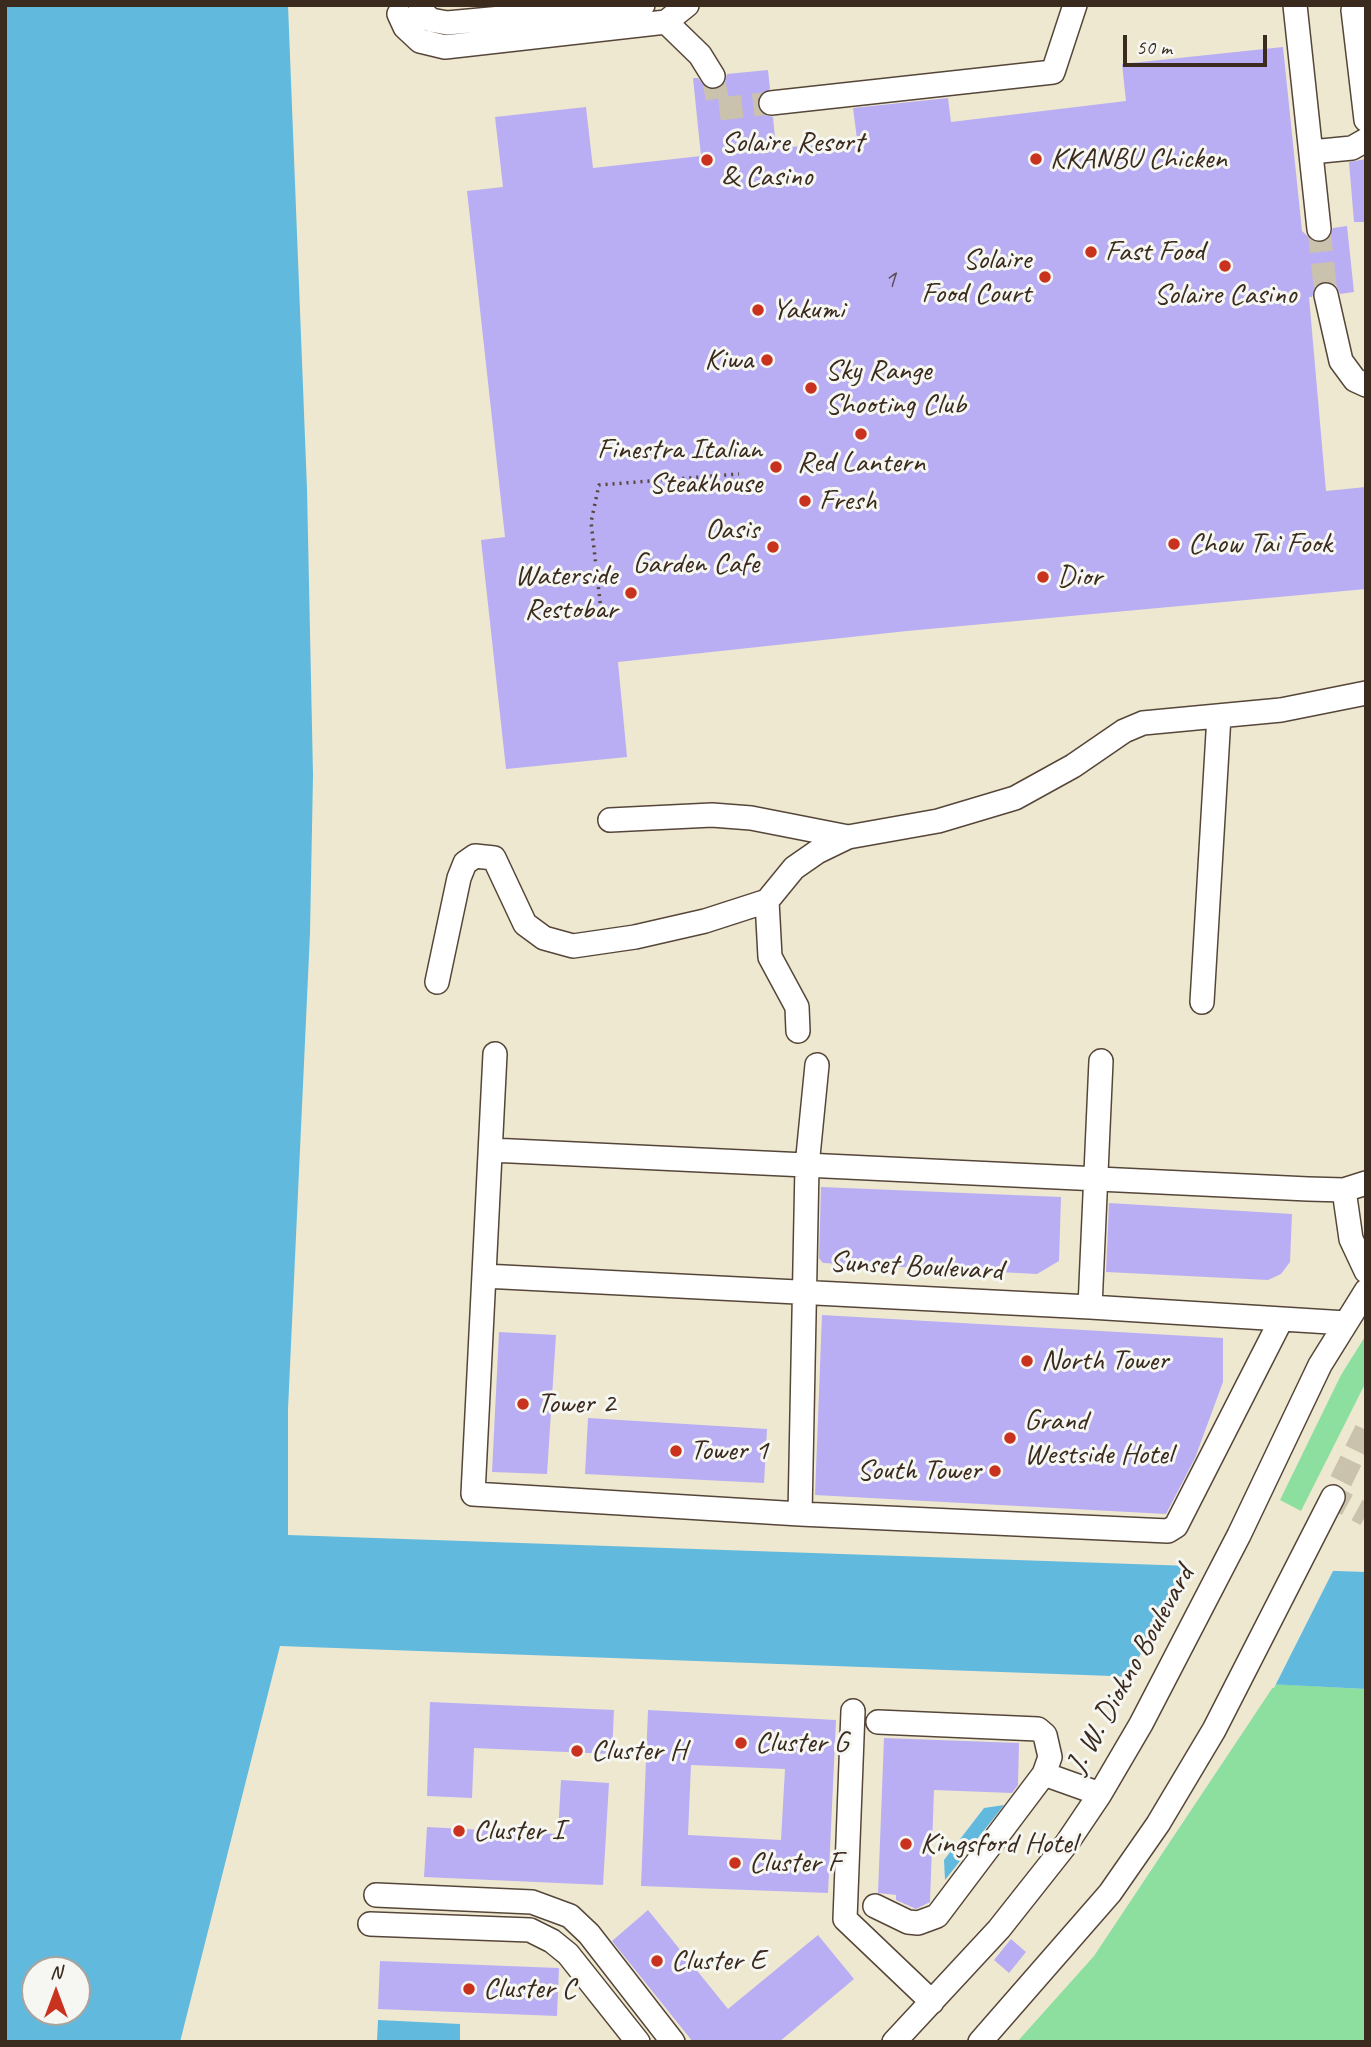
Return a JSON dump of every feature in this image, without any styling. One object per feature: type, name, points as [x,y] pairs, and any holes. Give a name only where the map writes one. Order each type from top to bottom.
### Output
[{"type":"street","points":[[643,5],[447,23],[409,12],[405,27],[420,41],[445,47],[677,13],[713,76]]},
{"type":"street","points":[[771,103],[1054,72],[1076,5]]},
{"type":"street","points":[[1295,5],[1305,134],[1319,229]]},
{"type":"street","points":[[1366,9],[1353,10],[1366,120]]},
{"type":"street","points":[[1305,134],[1348,134],[1366,139]]},
{"type":"street","points":[[1326,295],[1341,361],[1355,380],[1366,385]]},
{"type":"street","points":[[437,982],[459,878],[465,863],[475,856],[494,858],[525,924],[544,938],[573,946],[635,937],[705,921],[767,901],[794,869],[817,852],[848,837],[938,821],[1015,798],[1073,766],[1124,731],[1143,723],[1281,710],[1366,693]]},
{"type":"street","points":[[1202,1002],[1219,716]]},
{"type":"street","points":[[610,820],[712,815],[751,818],[848,837]]},
{"type":"street","points":[[767,901],[770,957],[797,1007],[798,1031]]},
{"type":"street","points":[[495,1054],[472,1494],[800,1514],[1168,1531],[1176,1526],[1281,1320]]},
{"type":"street","points":[[1090,1307],[1101,1060]]},
{"type":"street","points":[[800,1514],[807,1166],[817,1065]]},
{"type":"street","points":[[491,1150],[807,1166],[1355,1186],[1351,1239],[1366,1271]]},
{"type":"street","name":"Sunset Boulevard","points":[[484,1276],[1346,1323]]},
{"type":"street","name":"J. W. Diokno Boulevard","points":[[894,2042],[999,1929],[1067,1843],[1100,1794],[1142,1724],[1239,1535],[1320,1365],[1366,1290]]},
{"type":"street","points":[[980,2042],[1110,1893],[1158,1824],[1214,1730],[1333,1497]]},
{"type":"street","points":[[853,1711],[845,1919],[932,2003]]},
{"type":"street","points":[[875,1906],[908,1922],[918,1923],[937,1916],[1044,1774],[1050,1757],[1049,1747],[1038,1729],[878,1722]]},
{"type":"street","points":[[1044,1774],[1100,1794]]},
{"type":"street","points":[[376,1895],[532,1902],[570,1916],[589,1934],[673,2042]]},
{"type":"street","points":[[530,1930],[532,1902]]},
{"type":"street","points":[[370,1924],[530,1930],[552,1941],[568,1954],[638,2042]]},
{"type":"street","points":[[612,2009],[634,1992]]},
{"type":"path","points":[[601,610],[591,522],[598,485],[739,474]]},
{"type":"green space","points":[[1366,1335],[1366,1382],[1301,1511],[1280,1500],[1341,1375]]},
{"type":"green space","points":[[1275,1684],[1366,1689],[1366,2042],[1017,2042],[1094,1956]]},
{"type":"water","points":[[5,5],[288,5],[307,489],[313,775],[310,933],[288,1409],[288,1535],[1366,1572],[1366,1689],[1112,1676],[280,1646],[180,2042],[5,2042]]},
{"type":"water","points":[[1004,1805],[945,1880],[944,1860],[984,1808]]},
{"type":"water","points":[[378,2020],[460,2024],[460,2042],[377,2042]]},
{"type":"pier","points":[[1189,1562],[1335,1567],[1274,1688],[1127,1680]]},
{"type":"building","points":[[1283,47],[1302,231],[1313,241],[1320,243],[1328,240],[1333,228],[1347,226],[1354,292],[1340,294],[1336,285],[1324,281],[1316,285],[1312,297],[1309,297],[1326,491],[1366,487],[1366,589],[907,631],[618,662],[627,757],[506,769],[481,540],[505,537],[467,191],[503,187],[495,117],[586,107],[593,168],[701,156],[693,78],[698,78],[706,88],[714,90],[725,83],[727,74],[768,70],[770,89],[759,97],[757,105],[765,115],[773,117],[776,149],[857,139],[853,108],[948,98],[951,122],[1126,101],[1122,64]]},
{"type":"building","points":[[1366,159],[1366,222],[1354,222],[1349,162]]},
{"type":"building","points":[[821,1187],[1061,1197],[1059,1261],[1037,1274],[823,1263],[819,1258]]},
{"type":"building","points":[[1109,1203],[1292,1214],[1290,1262],[1281,1274],[1268,1280],[1106,1272]]},
{"type":"building","name":"Grand Westside Hotel","points":[[822,1315],[1223,1338],[1223,1382],[1195,1458],[1166,1514],[815,1495]]},
{"type":"building","name":"Tower 2","points":[[499,1332],[556,1335],[547,1474],[492,1472]]},
{"type":"building","name":"Tower 1","points":[[588,1418],[767,1429],[764,1483],[585,1474]]},
{"type":"building","name":"Cluster H","points":[[430,1702],[614,1710],[612,1754],[474,1748],[472,1798],[427,1796]]},
{"type":"building","points":[[648,1710],[836,1720],[828,1893],[641,1886]],"holes":[[[691,1765],[785,1769],[781,1840],[688,1835]]]},
{"type":"building","name":"Kingsford Hotel","points":[[884,1738],[1019,1743],[1018,1785],[1012,1793],[934,1790],[930,1902],[916,1909],[896,1900],[896,1895],[878,1893]]},
{"type":"building","name":"Cluster I","points":[[561,1780],[609,1783],[603,1885],[424,1877],[427,1827],[558,1834]]},
{"type":"building","name":"Cluster E","points":[[648,1910],[728,2009],[818,1935],[854,1979],[779,2042],[693,2042],[612,1941]]},
{"type":"building","points":[[1011,1939],[1026,1952],[1009,1973],[994,1960]]},
{"type":"building","name":"Cluster C","points":[[380,1961],[559,1968],[557,2016],[378,2009]]},
{"type":"tunnel","points":[[713,76],[719,109],[771,103]]},
{"type":"tunnel","points":[[1319,229],[1326,295]]},
{"type":"tunnel","points":[[1366,1430],[1333,1497],[1366,1515]]},
{"type":"place","name":"KKANBU Chicken","points":[[1036,159]]},
{"type":"place","name":"Solaire Resort & Casino","points":[[707,160]]},
{"type":"place","name":"Fast Food","points":[[1091,252]]},
{"type":"place","name":"Solaire Casino","points":[[1225,266]]},
{"type":"place","name":"Solaire Food Court","points":[[1045,277]]},
{"type":"place","name":"Yakumi","points":[[758,310]]},
{"type":"place","name":"Kiwa","points":[[767,360]]},
{"type":"place","name":"Sky Range Shooting Club","points":[[811,388]]},
{"type":"place","name":"Red Lantern","points":[[861,434]]},
{"type":"place","name":"Finestra Italian Steakhouse","points":[[776,467]]},
{"type":"place","name":"Fresh","points":[[805,501]]},
{"type":"place","name":"Chow Tai Fook","points":[[1174,544]]},
{"type":"place","name":"Oasis Garden Cafe","points":[[773,547]]},
{"type":"place","name":"Dior","points":[[1043,577]]},
{"type":"place","name":"Waterside Restobar","points":[[631,593]]},
{"type":"place","name":"North Tower","points":[[1027,1361]]},
{"type":"place","name":"Tower 2","points":[[523,1404]]},
{"type":"place","name":"Grand Westside Hotel","points":[[1010,1438]]},
{"type":"place","name":"Tower 1","points":[[676,1451]]},
{"type":"place","name":"South Tower","points":[[995,1471]]},
{"type":"place","name":"Cluster G","points":[[741,1743]]},
{"type":"place","name":"Cluster H","points":[[577,1751]]},
{"type":"place","name":"Cluster I","points":[[459,1831]]},
{"type":"place","name":"Kingsford Hotel","points":[[906,1844]]},
{"type":"place","name":"Cluster F","points":[[735,1863]]},
{"type":"place","name":"Cluster E","points":[[657,1961]]},
{"type":"place","name":"Cluster C","points":[[469,1989]]}]
